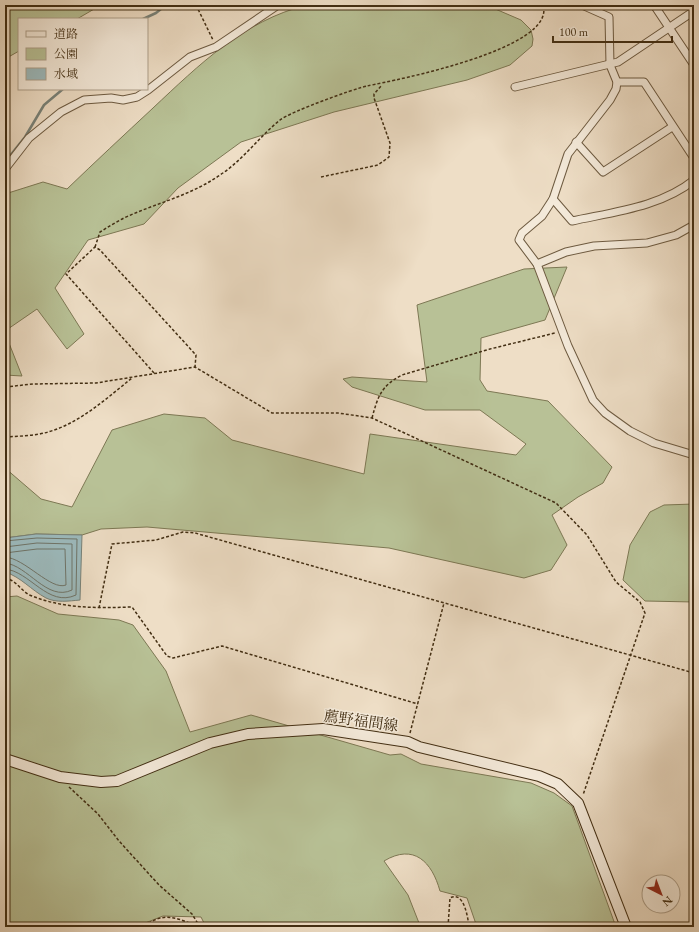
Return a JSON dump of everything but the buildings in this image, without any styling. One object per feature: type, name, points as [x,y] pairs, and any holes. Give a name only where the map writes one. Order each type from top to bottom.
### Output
[{"type":"main road","name":"薦野福間線","points":[[5,759],[60,777],[101,782],[117,781],[210,743],[228,738],[271,732],[323,729],[408,742],[420,747],[546,779],[558,784],[578,803],[626,927]]},
{"type":"street","points":[[5,169],[29,138],[45,124],[73,105],[84,100],[94,98],[112,98],[123,100],[137,97],[190,57],[216,47],[278,5]]},
{"type":"street","points":[[582,5],[609,17],[610,65],[617,82],[616,89],[610,100],[576,142],[565,159],[553,199],[542,216],[522,233],[519,240],[538,264],[563,332],[584,383],[593,400],[617,423],[654,443],[694,455]]},
{"type":"street","points":[[654,5],[694,65]]},
{"type":"street","points":[[515,87],[618,62],[694,11]]},
{"type":"street","points":[[617,82],[644,82],[672,127],[694,158]]},
{"type":"street","points":[[576,142],[603,172],[672,127]]},
{"type":"street","points":[[553,199],[572,221],[651,202],[675,192],[694,180]]},
{"type":"street","points":[[538,264],[566,252],[594,246],[647,243],[676,235],[694,225]]},
{"type":"path","points":[[196,5],[216,47]]},
{"type":"path","points":[[155,374],[66,274],[95,247],[100,232],[124,218],[174,199],[220,175],[246,154],[281,119],[366,86],[382,85],[446,69],[506,46],[528,34],[536,27],[544,11],[544,5]]},
{"type":"path","points":[[321,177],[378,165],[389,157],[390,143],[374,98],[374,94],[382,85]]},
{"type":"path","points":[[95,247],[100,250],[196,355],[195,367]]},
{"type":"path","points":[[372,418],[382,390],[390,381],[402,375],[490,349],[563,332]]},
{"type":"path","points":[[5,387],[33,384],[96,383],[195,367],[272,413],[338,413],[372,418],[551,500],[568,514],[592,542],[616,582],[633,595],[644,608],[644,620],[583,795],[578,803]]},
{"type":"path","points":[[5,437],[47,432],[61,428],[83,415],[134,377]]},
{"type":"path","points":[[99,608],[112,544],[156,540],[183,532],[444,602],[694,673]]},
{"type":"path","points":[[5,578],[17,584],[25,593],[51,603],[82,608],[132,607],[167,656],[173,658],[222,646],[418,704]]},
{"type":"path","points":[[408,742],[444,602]]},
{"type":"path","points":[[60,777],[98,814],[133,858],[159,885],[192,914],[200,927]]},
{"type":"path","points":[[448,927],[450,898],[458,897],[463,902],[467,912],[469,927]]},
{"type":"path","points":[[145,927],[163,916],[177,918],[200,927]]},
{"type":"green space","points":[[5,5],[101,5],[79,18],[18,18],[18,52],[5,59]]},
{"type":"green space","points":[[307,5],[486,5],[521,20],[531,30],[533,39],[532,46],[510,65],[467,80],[334,112],[241,142],[178,188],[144,224],[88,240],[55,288],[84,334],[67,349],[37,309],[5,331],[5,194],[43,182],[67,189],[187,76],[223,46],[262,22],[284,12]]},
{"type":"green space","points":[[567,267],[545,320],[481,338],[480,380],[487,391],[548,401],[612,467],[603,483],[578,497],[552,515],[567,545],[551,570],[524,578],[389,548],[147,527],[101,529],[82,535],[36,534],[5,538],[5,468],[41,499],[72,507],[112,430],[164,414],[205,418],[232,440],[364,474],[370,434],[516,455],[526,444],[480,410],[425,410],[352,387],[343,379],[352,377],[427,382],[417,305],[524,269]]},
{"type":"green space","points":[[5,333],[22,376],[5,375]]},
{"type":"green space","points":[[694,504],[694,602],[645,601],[623,580],[630,545],[650,512],[664,505]]},
{"type":"green space","points":[[17,596],[58,614],[119,620],[133,625],[166,671],[190,732],[251,715],[390,755],[401,754],[421,764],[531,783],[554,793],[572,806],[616,927],[477,927],[467,898],[440,891],[437,881],[427,864],[420,858],[413,855],[404,854],[384,861],[408,895],[419,923],[419,927],[206,927],[201,917],[163,916],[138,927],[5,927],[5,597]]},
{"type":"water","points":[[36,534],[82,535],[80,600],[50,600],[16,577],[5,572],[5,538]]},
{"type":"waterway","points":[[145,18],[156,13],[166,5]]},
{"type":"waterway","points":[[5,162],[25,137],[44,105],[62,90]]}]
